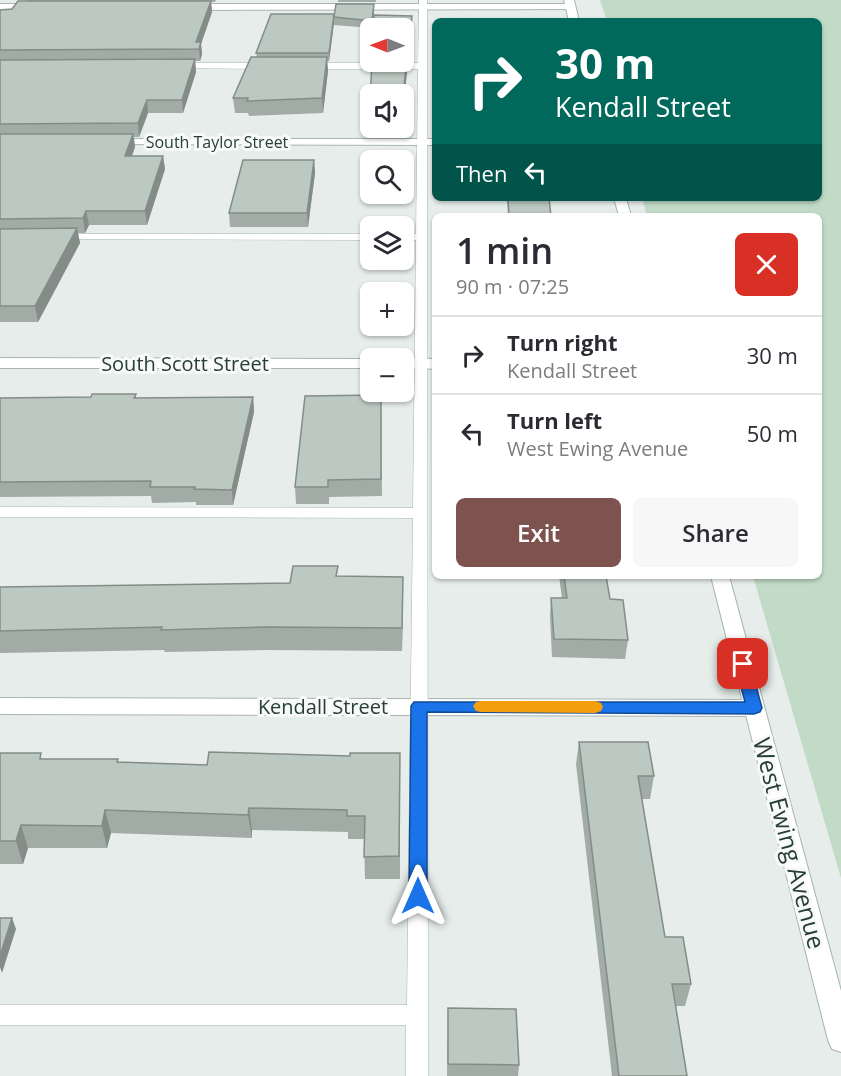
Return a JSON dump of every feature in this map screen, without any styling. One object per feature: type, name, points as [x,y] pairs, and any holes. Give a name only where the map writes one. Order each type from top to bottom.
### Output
[{"type":"street","points":[[172,7],[570,3],[573,18]]},
{"type":"street","points":[[0,7],[46,7]]},
{"type":"street","name":"South Taylor Street","points":[[92,142],[429,142]]},
{"type":"street","name":"South Scott Street","points":[[0,363],[360,363]]},
{"type":"street","name":"West Ewing Avenue","points":[[721,579],[841,1040]]},
{"type":"street","name":"Kendall Street","points":[[0,706],[754,708]]},
{"type":"lane","points":[[417,1076],[420,513],[428,364],[422,237],[429,142],[423,66],[423,4]]},
{"type":"lane","points":[[165,66],[282,66]]},
{"type":"lane","points":[[294,66],[423,66]]},
{"type":"lane","points":[[48,237],[360,237]]},
{"type":"lane","points":[[414,237],[422,237]]},
{"type":"lane","points":[[0,512],[420,513]]},
{"type":"lane","points":[[0,1014],[417,1015]]},
{"type":"green space","points":[[600,0],[841,0],[841,878],[754,579],[822,579],[822,213],[646,213],[643,201],[822,201],[822,18],[606,18]]},
{"type":"building","points":[[18,1],[211,1],[196,42],[201,42],[199,49],[0,50],[0,10],[12,9]]},
{"type":"building","points":[[336,4],[374,4],[372,18],[360,20],[334,17]]},
{"type":"building","points":[[271,14],[334,14],[329,53],[256,53]]},
{"type":"building","points":[[374,15],[412,16],[412,18],[374,18]]},
{"type":"building","points":[[251,57],[327,57],[322,98],[247,101],[248,98],[233,98]]},
{"type":"building","points":[[195,59],[182,100],[147,100],[138,123],[0,124],[0,60]]},
{"type":"building","points":[[371,72],[406,72],[404,84],[371,84]]},
{"type":"building","points":[[0,134],[133,134],[125,156],[163,156],[145,211],[86,211],[83,218],[0,219]]},
{"type":"building","points":[[243,160],[314,160],[307,213],[229,213]]},
{"type":"building","points":[[508,201],[549,201],[551,213],[509,213]]},
{"type":"building","points":[[77,228],[35,306],[0,306],[0,229]]},
{"type":"building","points":[[92,394],[136,394],[134,398],[253,397],[232,490],[150,487],[151,481],[0,482],[0,398],[91,397]]},
{"type":"building","points":[[360,395],[360,402],[381,402],[381,479],[328,480],[328,487],[295,487],[305,396]]},
{"type":"building","points":[[293,566],[338,566],[336,576],[403,577],[402,628],[265,627],[161,630],[162,627],[0,631],[0,587],[290,583]]},
{"type":"building","points":[[564,579],[607,579],[610,599],[623,600],[628,640],[554,639],[551,598],[567,598]]},
{"type":"building","points":[[579,742],[648,742],[654,776],[638,776],[665,937],[683,937],[691,984],[672,984],[687,1076],[619,1076]]},
{"type":"building","points":[[209,752],[350,756],[350,753],[400,753],[399,856],[364,857],[365,816],[347,816],[347,810],[249,808],[248,815],[105,810],[102,826],[21,825],[16,841],[0,841],[0,753],[41,753],[40,759],[118,759],[117,762],[207,765]]},
{"type":"building","points":[[0,918],[12,918],[0,956]]},
{"type":"building","points":[[448,1008],[516,1009],[519,1065],[448,1064]]},
{"type":"slow traffic","points":[[481,706],[595,707]]},
{"type":"route","points":[[418,896],[419,706],[754,708],[743,664]]}]
